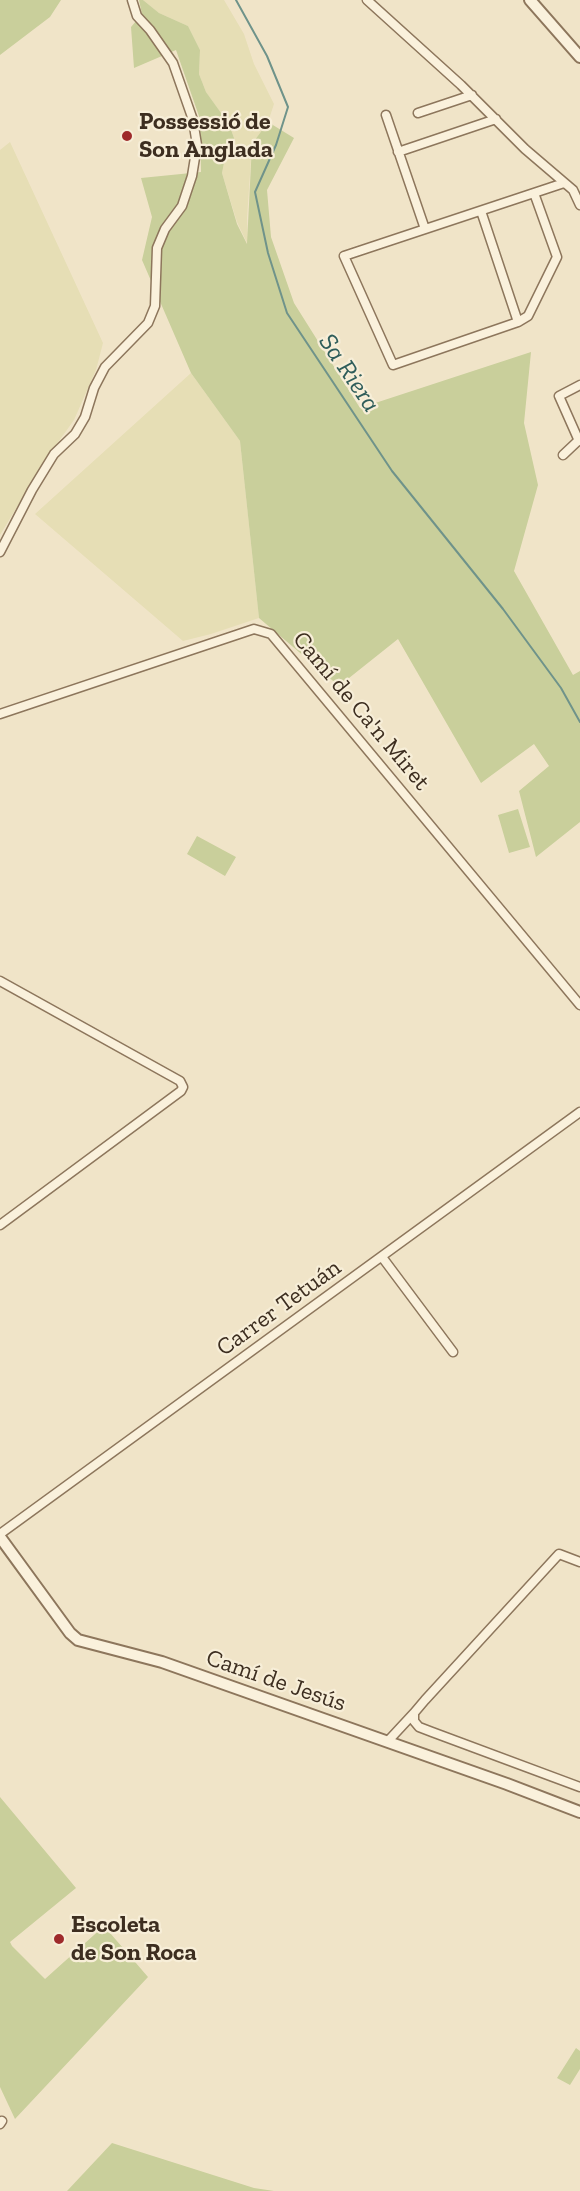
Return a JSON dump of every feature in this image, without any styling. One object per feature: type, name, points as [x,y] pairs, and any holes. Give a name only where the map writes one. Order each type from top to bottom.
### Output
[{"type":"street","points":[[0,552],[32,490],[54,454],[75,434],[86,417],[94,388],[105,367],[148,323],[155,306],[157,248],[165,229],[182,206],[192,176],[197,145],[190,110],[172,63],[150,30],[137,16],[132,0]]},
{"type":"street","points":[[367,0],[472,95],[525,149],[573,190],[580,205]]},
{"type":"street","points":[[530,0],[580,57]]},
{"type":"street","points":[[418,112],[472,95]]},
{"type":"street","points":[[386,115],[425,229]]},
{"type":"street","points":[[398,152],[496,119]]},
{"type":"street","points":[[534,193],[557,257],[528,316],[518,322],[393,365],[345,256],[481,211],[534,193],[564,183]]},
{"type":"street","points":[[481,211],[518,322]]},
{"type":"street","points":[[563,455],[579,440],[559,396],[580,385]]},
{"type":"street","name":"Camí de Ca'n Miret","points":[[0,714],[254,629],[271,634],[580,1005]]},
{"type":"street","points":[[0,981],[180,1081],[183,1087],[181,1092],[0,1225]]},
{"type":"street","name":"Carrer Tetuán","points":[[0,1536],[580,1112]]},
{"type":"street","points":[[382,1257],[453,1352]]},
{"type":"street","name":"Camí de Jesús","points":[[0,1536],[70,1633],[78,1640],[162,1662],[388,1741],[580,1812]]},
{"type":"street","points":[[388,1741],[414,1717],[558,1554],[580,1562]]},
{"type":"street","points":[[414,1717],[419,1727],[426,1730],[580,1787]]},
{"type":"shaded area","points":[[143,0],[224,0],[244,34],[254,64],[274,104],[268,122],[252,144],[247,218],[248,245],[237,222],[222,173],[225,158],[234,138],[229,124],[206,92],[199,74],[200,50],[188,26],[159,13]]},
{"type":"shaded area","points":[[10,142],[103,343],[96,370],[74,420],[46,459],[0,535],[0,150]]},
{"type":"shaded area","points":[[191,373],[240,441],[259,618],[183,641],[35,514]]},
{"type":"green space","points":[[0,0],[61,0],[50,17],[0,55]]},
{"type":"green space","points":[[139,0],[143,0],[159,13],[188,26],[200,50],[199,74],[206,92],[229,124],[234,138],[225,158],[222,173],[237,224],[247,244],[252,144],[268,122],[294,138],[267,190],[271,237],[294,303],[360,408],[531,352],[524,423],[538,485],[514,571],[573,675],[580,671],[580,822],[536,857],[519,791],[549,766],[534,744],[481,783],[398,639],[339,686],[259,618],[240,441],[191,373],[142,260],[152,217],[141,178],[201,172],[200,119],[176,50],[134,68],[131,27],[142,14]]},
{"type":"green space","points":[[518,809],[530,847],[509,853],[498,815]]},
{"type":"green space","points":[[197,836],[236,857],[225,876],[187,854]]},
{"type":"green space","points":[[0,1797],[76,1888],[10,1942],[12,1946],[45,1979],[104,1926],[148,1977],[15,2119],[0,2087]]},
{"type":"green space","points":[[576,2048],[580,2051],[580,2069],[570,2085],[557,2078]]},
{"type":"green space","points":[[112,2143],[254,2188],[274,2191],[67,2191]]},
{"type":"waterway","name":"Sa Riera","points":[[236,0],[267,56],[288,107],[276,145],[255,192],[268,253],[287,313],[392,471],[503,609],[561,688],[580,722]]},
{"type":"place","name":"Possessió de Son Anglada","points":[[127,136]]},
{"type":"place","name":"Escoleta de Son Roca","points":[[59,1939]]}]
